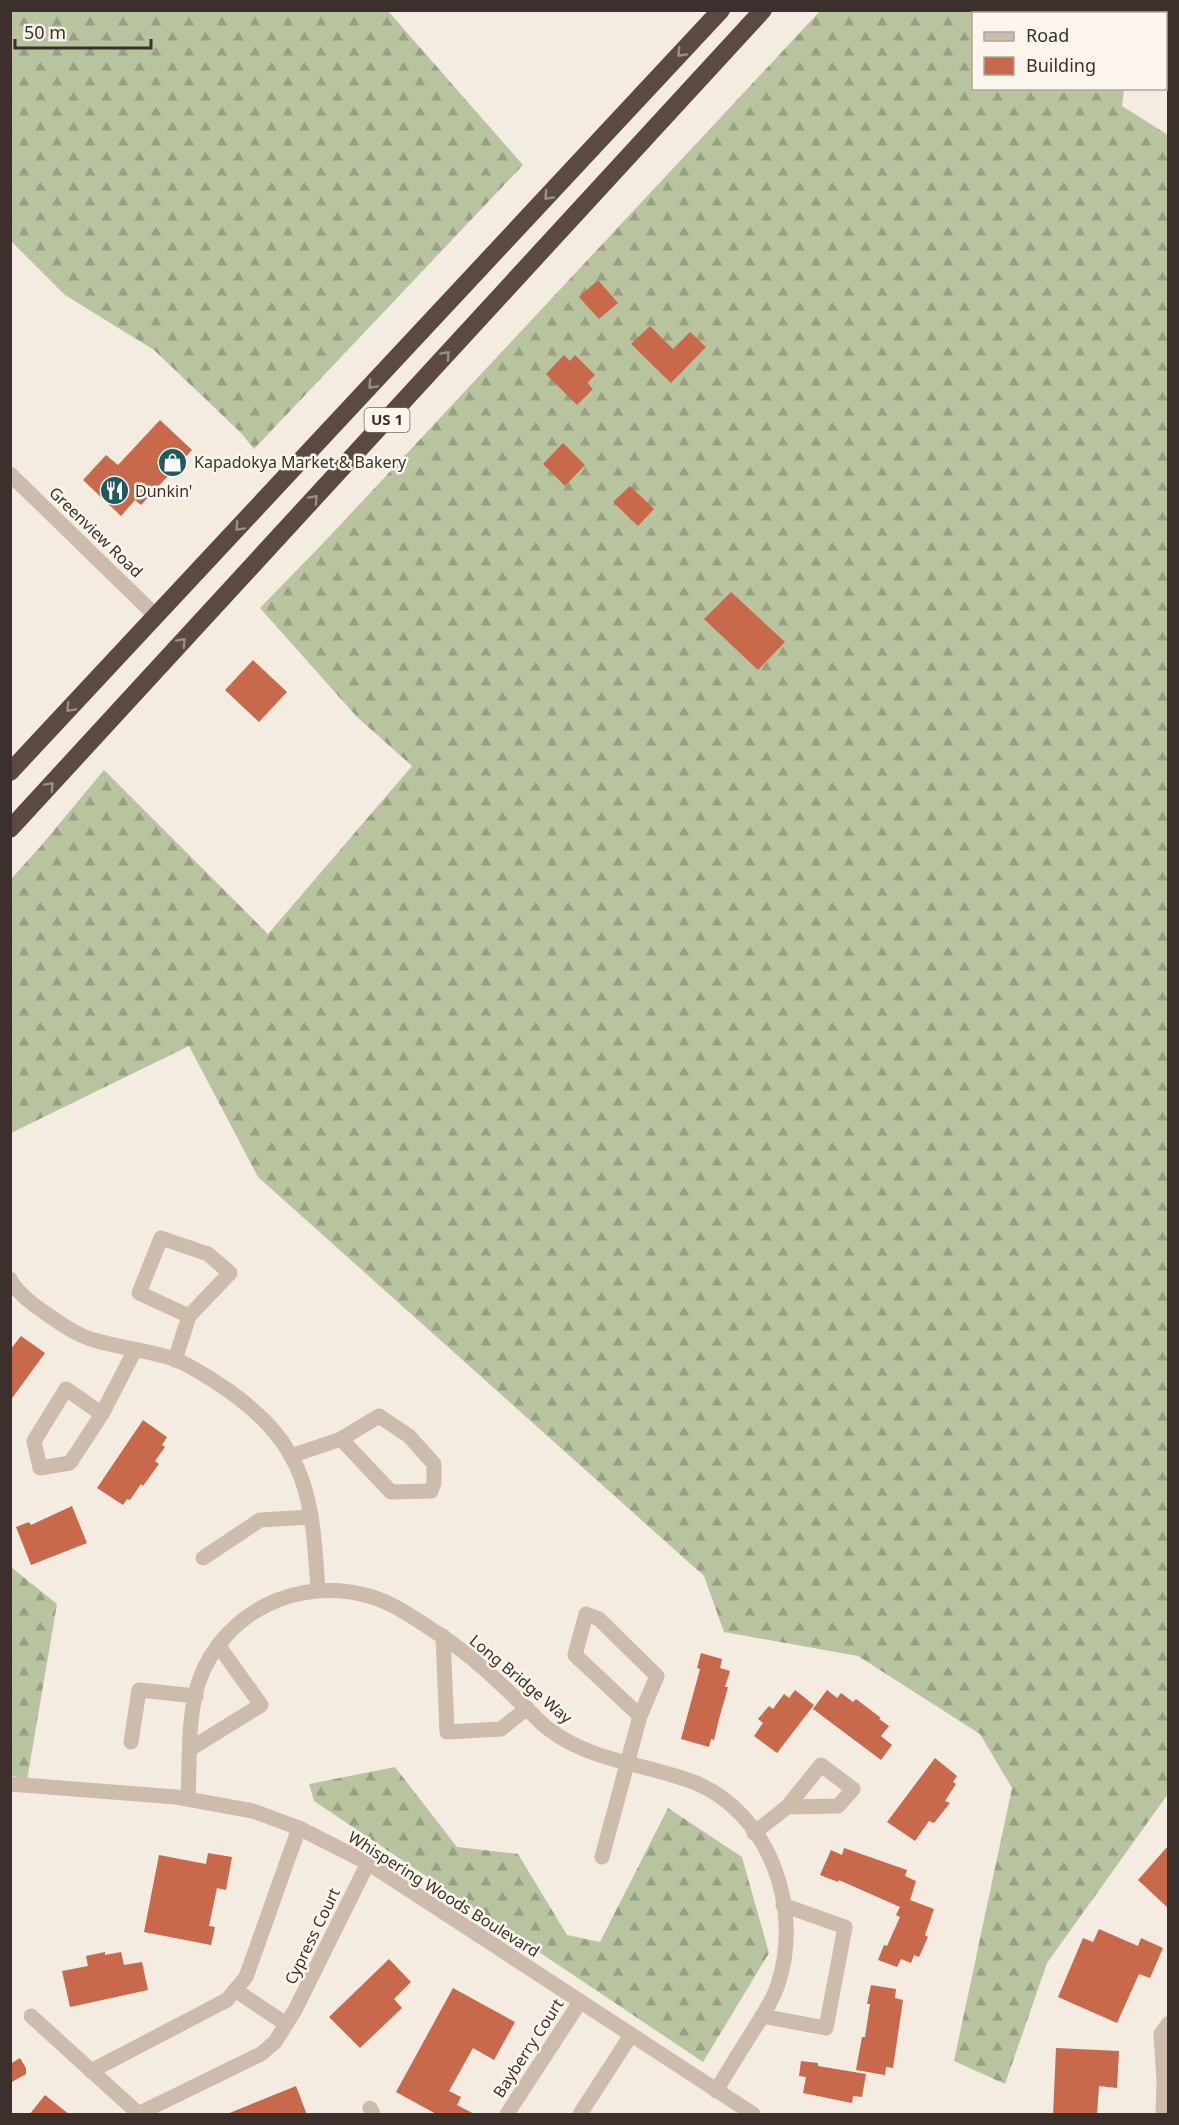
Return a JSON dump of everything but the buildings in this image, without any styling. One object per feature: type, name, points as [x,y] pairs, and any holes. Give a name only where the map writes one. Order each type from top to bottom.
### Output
[{"type":"highway","name":"US 1","points":[[10,772],[721,10]]},
{"type":"highway","name":"US 1","points":[[10,829],[763,10]]},
{"type":"street","name":"Greenview Road","points":[[10,474],[156,616]]},
{"type":"street","points":[[175,1360],[189,1316],[230,1273],[208,1254],[161,1238],[139,1293],[189,1316]]},
{"type":"street","points":[[10,1279],[15,1288],[39,1309],[72,1331],[93,1340],[175,1360],[219,1384],[244,1402],[268,1425],[301,1474],[311,1517],[318,1590]]},
{"type":"street","points":[[102,1414],[66,1389],[34,1441],[40,1468],[70,1463],[102,1414],[135,1350]]},
{"type":"street","points":[[291,1456],[341,1439],[379,1416],[410,1436],[434,1464],[434,1483],[431,1491],[391,1492],[341,1439]]},
{"type":"street","points":[[203,1558],[260,1520],[311,1517]]},
{"type":"street","name":"Long Bridge Way","points":[[188,1799],[191,1719],[195,1695],[205,1668],[218,1645],[238,1623],[261,1607],[287,1596],[318,1590],[343,1590],[389,1604],[443,1636],[550,1730],[596,1754],[678,1776],[712,1791],[736,1810],[754,1833],[773,1863],[781,1888],[786,1929],[784,1957],[779,1983],[762,2016],[716,2091]]},
{"type":"street","points":[[602,1857],[640,1716],[657,1676],[599,1619],[586,1614],[575,1655],[640,1716]]},
{"type":"street","points":[[443,1636],[447,1732],[501,1729],[527,1708]]},
{"type":"street","points":[[190,1749],[261,1705],[218,1645]]},
{"type":"street","points":[[131,1742],[139,1690],[195,1695]]},
{"type":"street","name":"Whispering Woods Boulevard","points":[[10,1784],[188,1799],[253,1810],[299,1828],[368,1863],[753,2115]]},
{"type":"street","points":[[754,1833],[787,1807]]},
{"type":"street","points":[[91,2071],[227,2000],[246,1977],[299,1828]]},
{"type":"street","name":"Cypress Court","points":[[31,2016],[139,2114],[261,2054],[275,2042],[368,1863]]},
{"type":"street","points":[[762,2016],[826,2028],[845,1927],[783,1905]]},
{"type":"street","points":[[235,1990],[286,2024]]},
{"type":"street","name":"Bayberry Court","points":[[507,2115],[580,2002]]},
{"type":"street","points":[[1163,2115],[1164,2080],[1161,2034],[1168,2024]]},
{"type":"street","points":[[580,2115],[631,2035]]},
{"type":"green space","points":[[10,11],[388,11],[523,165],[254,449],[241,433],[154,350],[65,295],[11,241]]},
{"type":"green space","points":[[820,11],[1138,11],[972,12],[972,90],[1124,90],[1122,106],[1168,135],[1168,1794],[1047,1963],[1005,2084],[954,2061],[1012,1788],[980,1734],[858,1656],[724,1632],[704,1576],[258,1177],[189,1046],[11,1133],[11,879],[104,770],[268,934],[412,766],[357,717],[260,608]]},
{"type":"green space","points":[[11,1567],[57,1604],[27,1780],[11,1775]]},
{"type":"green space","points":[[395,1767],[457,1847],[518,1854],[567,1935],[600,1942],[668,1808],[742,1857],[769,1953],[703,2062],[314,1801],[309,1784]]},
{"type":"place","name":"Kapadokya Market & Bakery","points":[[173,462]]},
{"type":"place","name":"Dunkin'","points":[[114,491]]}]
